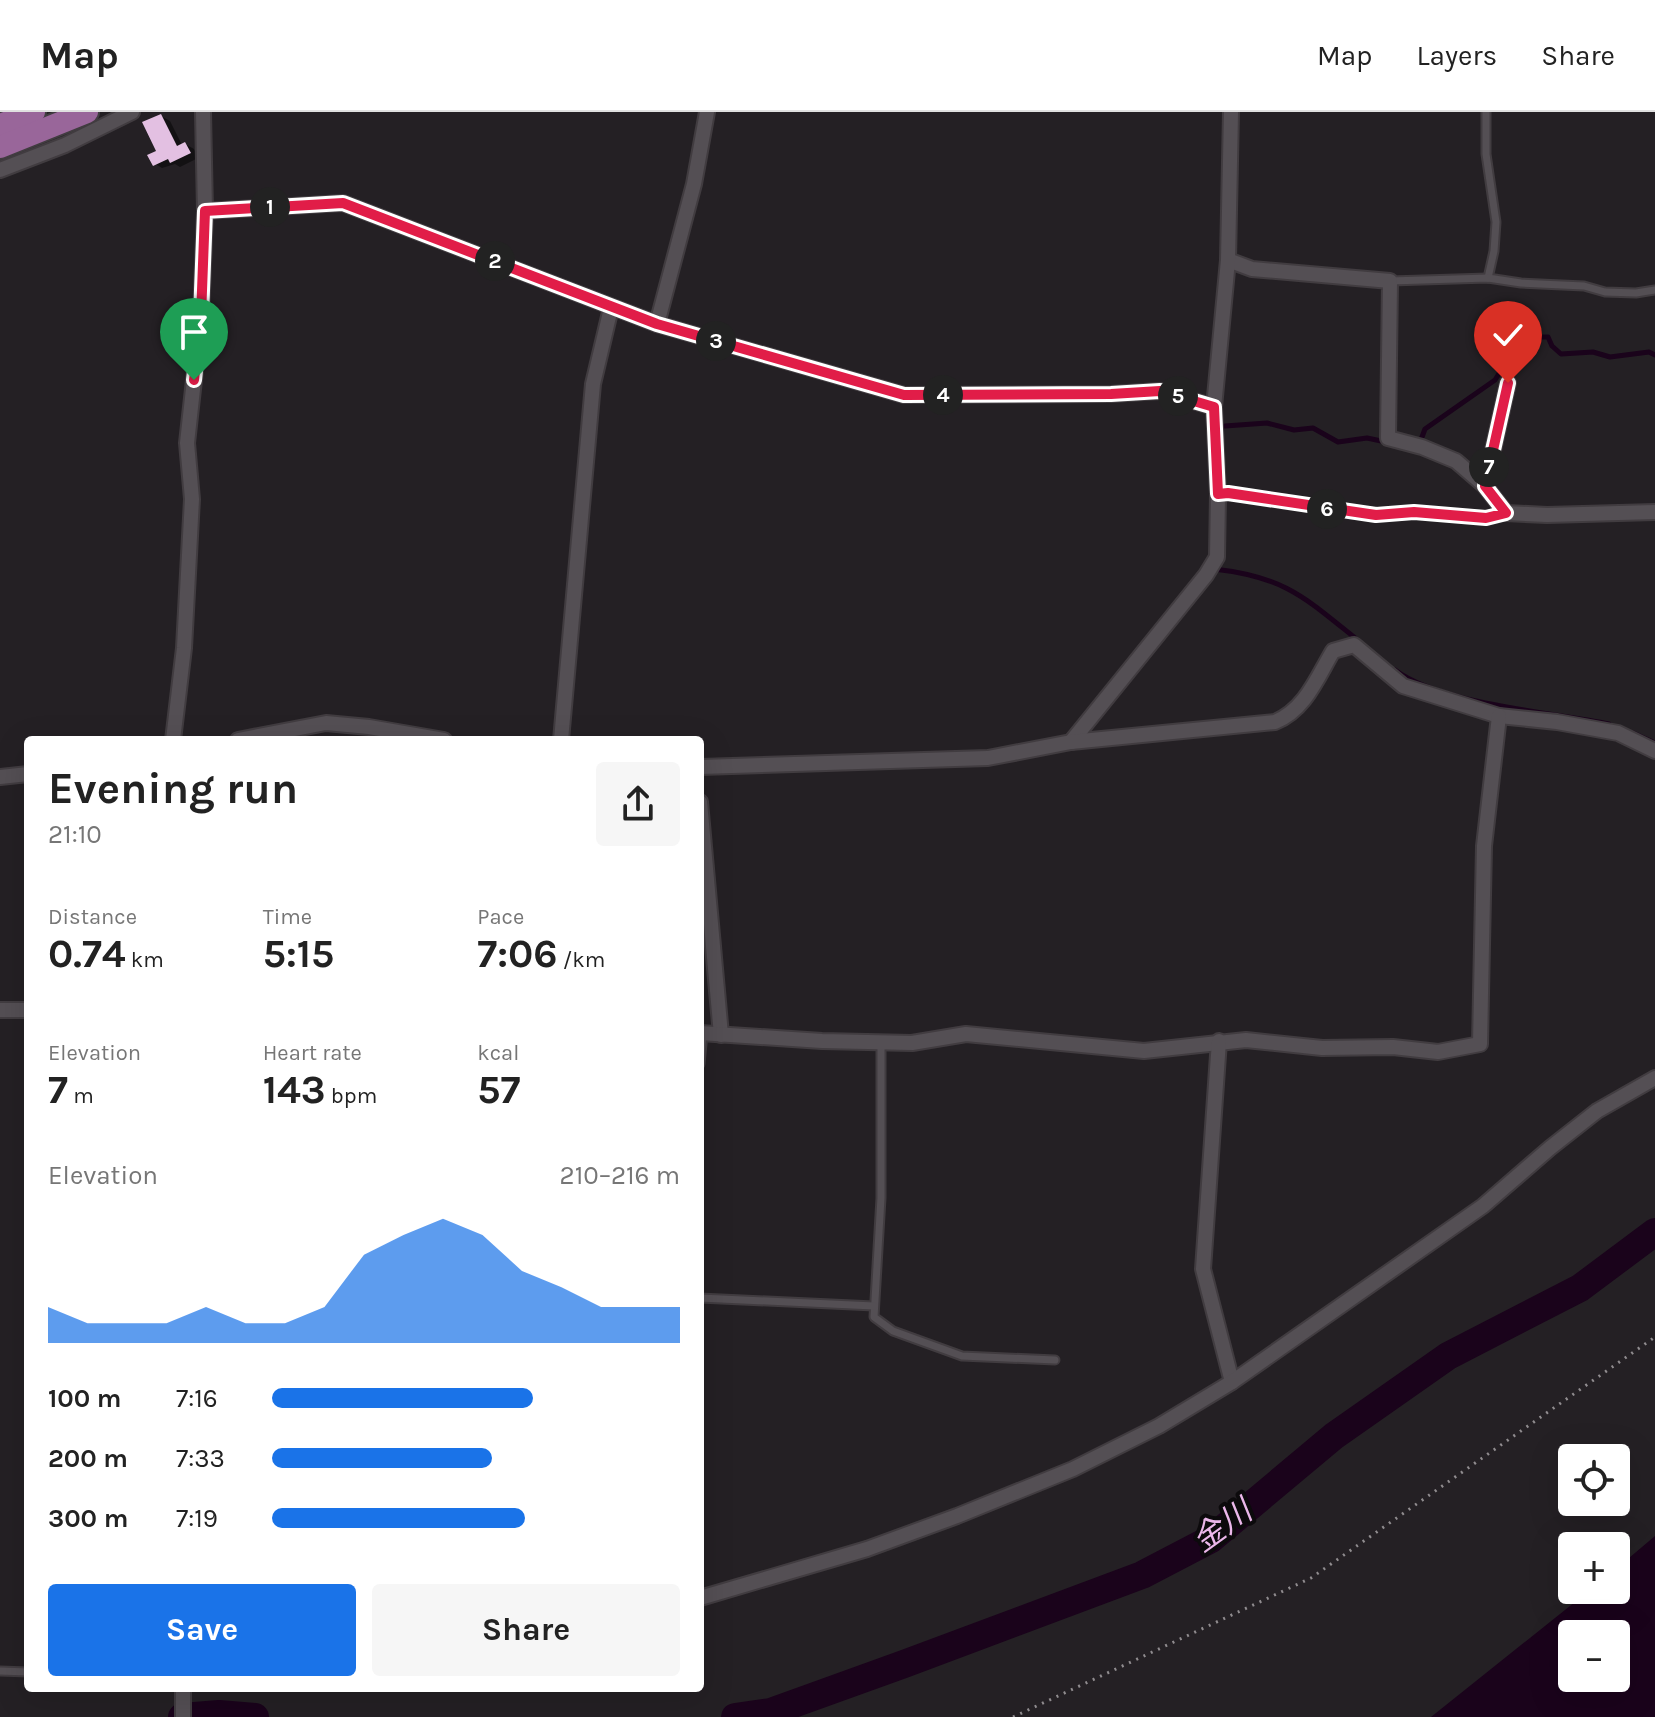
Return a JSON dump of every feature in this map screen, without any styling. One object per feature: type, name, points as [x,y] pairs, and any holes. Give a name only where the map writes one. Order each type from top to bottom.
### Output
[{"type":"highway","points":[[0,125],[34,112]]},
{"type":"highway","points":[[0,147],[87,112]]},
{"type":"street","points":[[0,170],[65,145],[132,112]]},
{"type":"street","points":[[173,736],[184,648],[192,499],[187,443],[201,317],[205,211],[203,112]]},
{"type":"street","points":[[657,324],[694,184],[707,112]]},
{"type":"street","points":[[1071,742],[1206,575],[1217,557],[1214,407],[1228,260],[1231,112]]},
{"type":"street","points":[[205,211],[343,203],[657,324],[904,395],[1160,391],[1214,407]]},
{"type":"street","points":[[1228,260],[1252,269],[1390,281],[1388,438],[1456,461],[1485,486],[1506,513],[1655,512]]},
{"type":"street","points":[[561,736],[593,384],[611,308]]},
{"type":"street","points":[[1485,486],[1508,383]]},
{"type":"street","points":[[704,767],[988,758],[1071,742],[1275,722],[1290,716],[1302,704],[1333,651],[1354,645],[1403,686],[1499,716],[1618,733],[1655,751]]},
{"type":"street","points":[[704,1033],[912,1043],[966,1034],[1144,1051],[1246,1040],[1322,1048],[1393,1047],[1438,1052],[1480,1044],[1484,846],[1499,716]]},
{"type":"street","points":[[259,736],[326,723],[421,736]]},
{"type":"street","points":[[0,777],[24,774]]},
{"type":"street","points":[[704,846],[721,1035]]},
{"type":"street","points":[[0,1010],[24,1010]]},
{"type":"street","points":[[1219,1041],[1203,1269],[1232,1382]]},
{"type":"street","points":[[704,1597],[867,1549],[957,1516],[1073,1469],[1159,1426],[1232,1382],[1483,1206],[1597,1111],[1655,1078]]},
{"type":"street","points":[[183,1692],[183,1717]]},
{"type":"lane","points":[[1486,112],[1486,154],[1496,222],[1488,278]]},
{"type":"lane","points":[[1390,281],[1488,278],[1584,286],[1605,292],[1655,290]]},
{"type":"lane","points":[[1218,494],[1376,515],[1414,512],[1486,518],[1506,513]]},
{"type":"lane","points":[[881,1042],[881,1198],[874,1317],[893,1331],[962,1356],[1055,1360]]},
{"type":"lane","points":[[704,1298],[874,1306]]},
{"type":"lane","points":[[0,1671],[24,1672]]},
{"type":"path","points":[[1013,1717],[1311,1578],[1655,1337]]},
{"type":"shaded area","points":[[1655,1536],[1655,1717],[1431,1717],[1572,1604],[1630,1604],[1630,1557]]},
{"type":"building","points":[[161,114],[177,146],[185,142],[191,153],[170,163],[168,159],[153,166],[147,155],[156,151],[142,122]]},
{"type":"waterway","points":[[1419,445],[1425,429],[1495,380],[1508,359],[1538,337],[1548,337],[1561,354],[1593,352],[1610,357],[1649,352],[1655,355]]},
{"type":"waterway","points":[[1225,426],[1267,423],[1294,430],[1313,428],[1338,442],[1367,438],[1386,442]]},
{"type":"waterway","points":[[1214,569],[1277,584],[1308,601],[1359,641]]},
{"type":"waterway","points":[[1395,670],[1415,682],[1467,699],[1609,724]]},
{"type":"waterway","points":[[1633,733],[1655,743]]},
{"type":"waterway","name":"金川","points":[[735,1717],[771,1712],[904,1664],[1142,1575],[1211,1539],[1334,1436],[1448,1356],[1580,1288],[1655,1232]]},
{"type":"waterway","name":"金川","points":[[182,1717],[219,1714],[255,1717]]},
{"type":"route","points":[[194,380],[201,317],[205,211],[343,203],[657,324],[904,395],[1160,391],[1214,407],[1218,494],[1275,499],[1376,515],[1414,512],[1486,518],[1506,513],[1485,486],[1508,383]]}]
